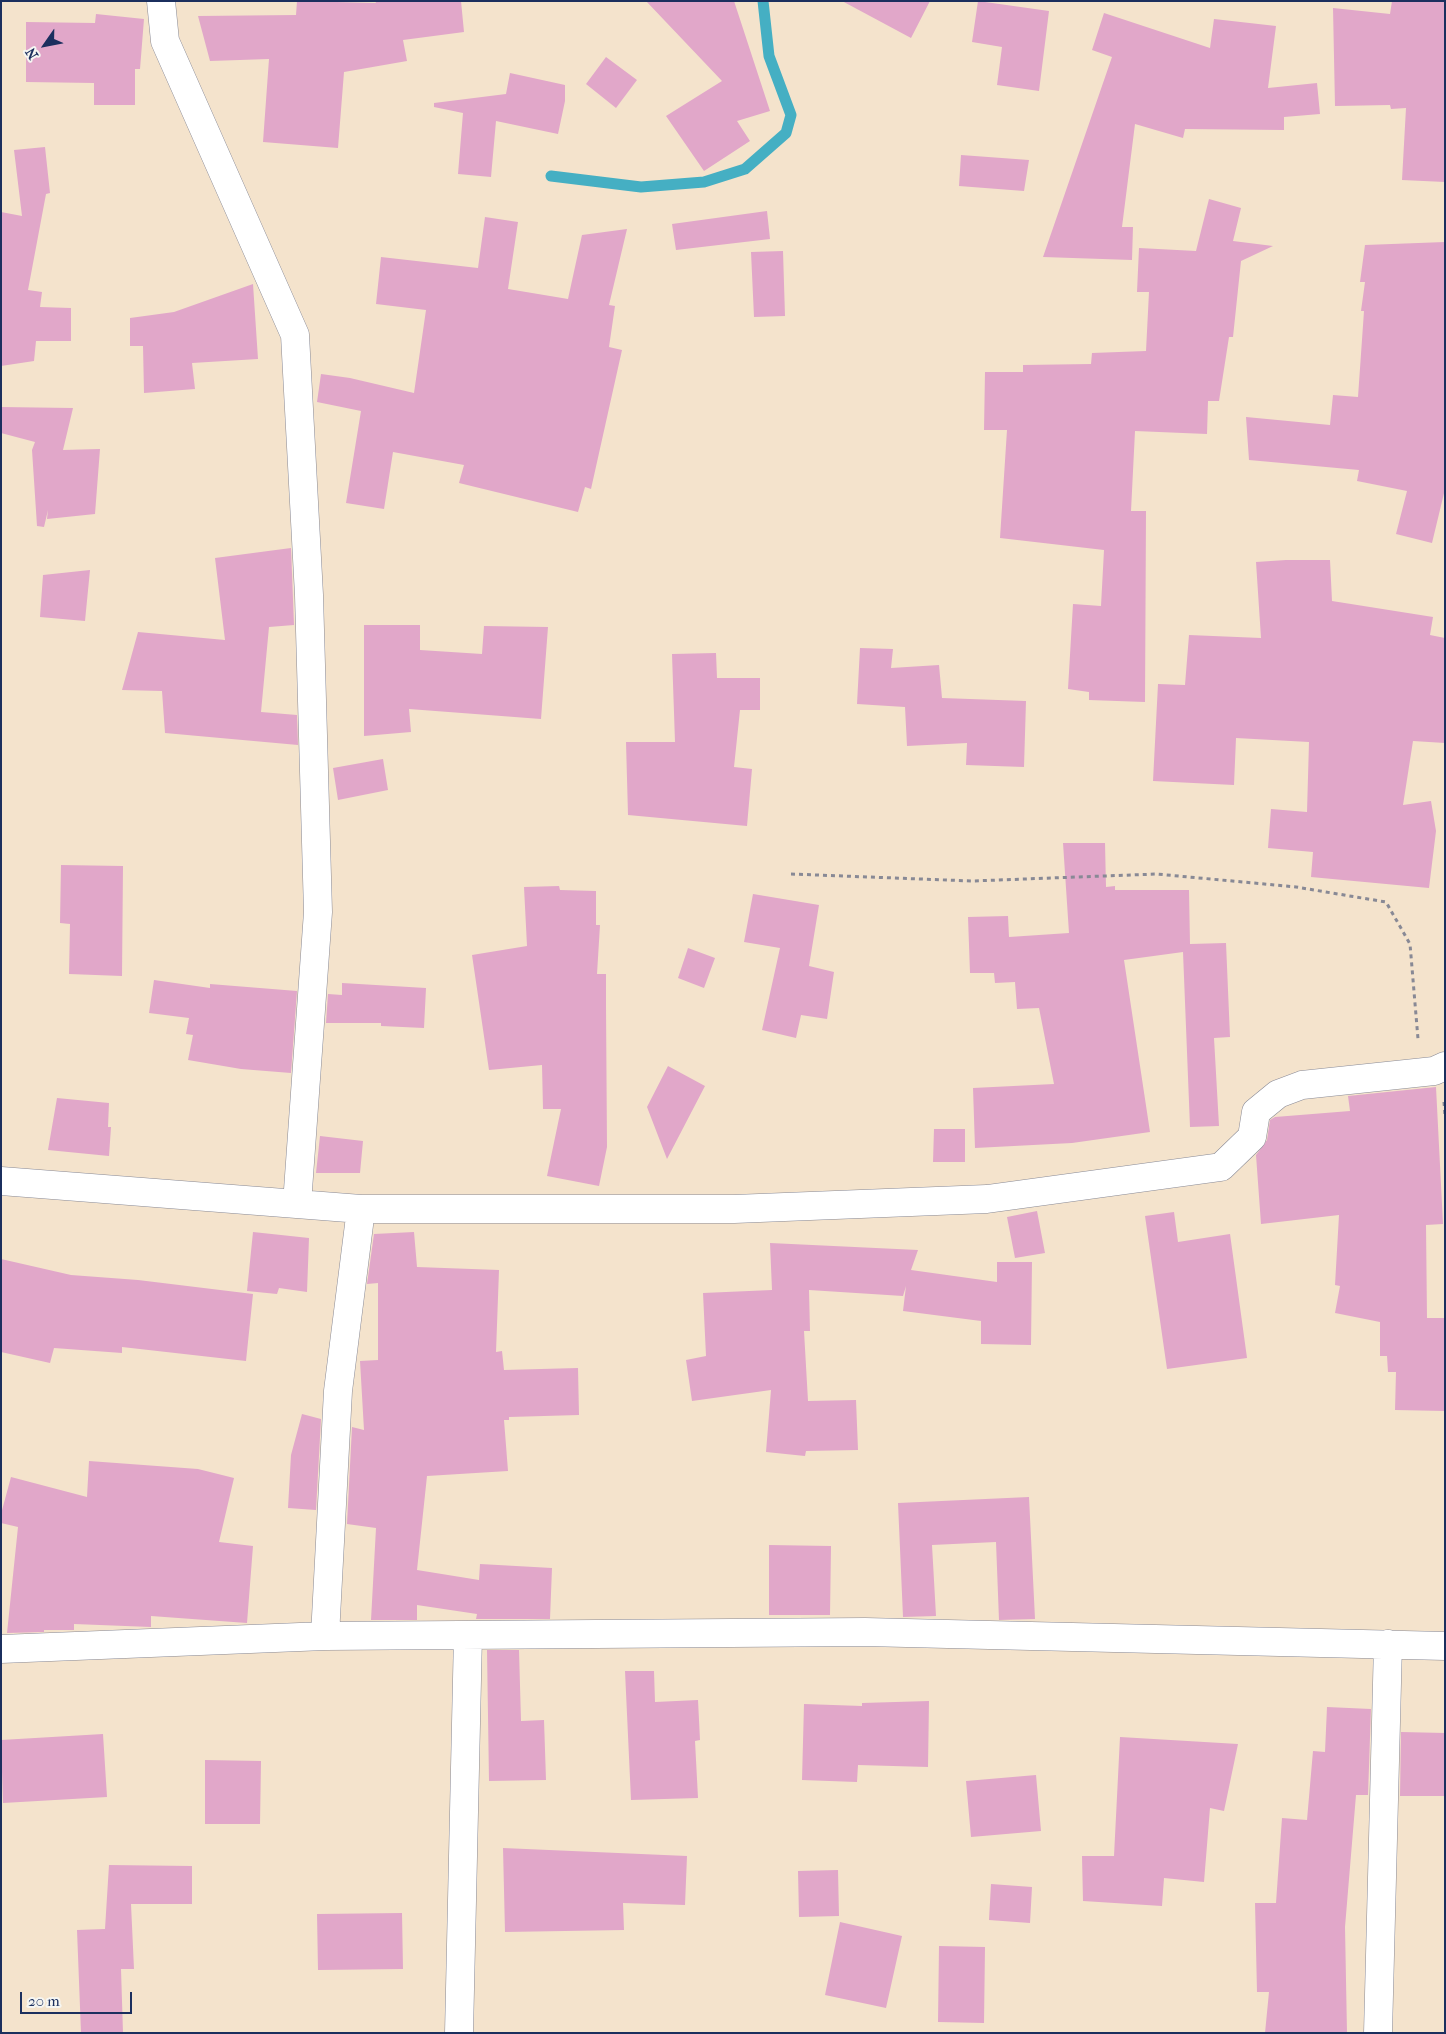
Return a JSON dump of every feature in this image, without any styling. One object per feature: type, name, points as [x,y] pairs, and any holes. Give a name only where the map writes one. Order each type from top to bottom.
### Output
[{"type":"street","points":[[162,1],[165,41],[295,335],[309,595],[318,912],[297,1204]]},
{"type":"street","points":[[1,1181],[361,1209],[734,1209],[987,1199],[1221,1167],[1252,1137],[1256,1112],[1278,1094],[1302,1085],[1433,1069]]},
{"type":"street","points":[[325,1636],[338,1391],[361,1209]]},
{"type":"street","points":[[1,1649],[325,1636],[865,1632],[1445,1646]]},
{"type":"street","points":[[460,2033],[468,1635]]},
{"type":"street","points":[[1378,2033],[1388,1644]]},
{"type":"path","points":[[791,874],[972,882],[1157,874],[1296,887],[1386,902],[1410,944],[1433,1069]]},
{"type":"building","points":[[297,1],[376,3],[375,1],[461,1],[464,32],[403,40],[407,61],[344,72],[338,148],[263,142],[269,59],[210,61],[198,16],[296,15]]},
{"type":"building","points":[[646,1],[734,1],[770,111],[737,121],[750,141],[704,171],[666,116],[722,81]]},
{"type":"building","points":[[842,1],[930,1],[911,38]]},
{"type":"building","points":[[978,1],[1049,11],[1039,91],[997,85],[1002,47],[972,42]]},
{"type":"building","points":[[1392,1],[1445,1],[1445,182],[1402,180],[1406,108],[1391,109],[1390,105],[1335,106],[1333,8],[1390,14]]},
{"type":"building","points":[[1104,13],[1210,48],[1214,19],[1276,26],[1268,88],[1317,83],[1320,114],[1284,117],[1284,130],[1185,129],[1183,138],[1135,124],[1122,227],[1133,227],[1132,260],[1043,257],[1112,57],[1092,50]]},
{"type":"building","points":[[96,14],[144,19],[140,69],[135,69],[135,105],[94,105],[94,83],[26,82],[26,22],[95,23]]},
{"type":"building","points":[[606,57],[637,80],[616,108],[586,84]]},
{"type":"building","points":[[510,73],[565,85],[565,101],[558,134],[496,121],[491,177],[458,174],[463,113],[434,107],[434,103],[506,94]]},
{"type":"building","points":[[45,147],[50,193],[46,194],[28,290],[42,292],[40,307],[71,308],[71,341],[36,341],[34,361],[1,366],[1,212],[22,216],[14,150]]},
{"type":"building","points":[[961,155],[1029,160],[1024,191],[959,186]]},
{"type":"building","points":[[1209,199],[1241,208],[1233,241],[1273,246],[1241,261],[1233,337],[1229,337],[1219,401],[1208,401],[1207,434],[1135,431],[1131,511],[1146,511],[1145,702],[1089,700],[1089,692],[1068,689],[1073,604],[1101,606],[1104,550],[1000,538],[1007,430],[984,430],[985,372],[1023,372],[1023,365],[1091,364],[1092,353],[1146,351],[1149,292],[1137,292],[1139,248],[1196,251]]},
{"type":"building","points":[[767,211],[770,239],[676,250],[672,224]]},
{"type":"building","points":[[485,217],[518,222],[508,289],[568,299],[582,235],[627,229],[609,305],[615,306],[609,347],[622,350],[591,489],[585,487],[578,512],[459,483],[464,465],[393,452],[384,509],[346,503],[361,411],[317,402],[321,374],[350,378],[414,393],[426,310],[376,304],[381,257],[478,268]]},
{"type":"building","points":[[1445,242],[1445,489],[1432,543],[1396,534],[1407,491],[1357,481],[1359,470],[1249,460],[1246,417],[1330,425],[1333,395],[1358,397],[1364,311],[1361,311],[1365,282],[1360,282],[1365,245]]},
{"type":"building","points":[[783,251],[785,316],[754,317],[751,252]]},
{"type":"building","points":[[253,284],[258,359],[192,363],[195,389],[144,393],[143,346],[130,346],[130,318],[174,312]]},
{"type":"building","points":[[1,407],[73,408],[63,450],[100,449],[95,514],[47,519],[48,510],[44,527],[37,526],[32,450],[35,442],[1,433]]},
{"type":"building","points":[[291,548],[294,625],[269,627],[261,712],[297,715],[298,745],[165,733],[162,691],[122,690],[138,632],[225,640],[215,558]]},
{"type":"building","points":[[1330,560],[1332,601],[1433,617],[1430,635],[1445,638],[1445,743],[1413,741],[1403,805],[1431,801],[1436,831],[1429,888],[1311,877],[1313,852],[1268,848],[1271,809],[1307,812],[1309,742],[1236,738],[1234,785],[1153,781],[1158,684],[1185,685],[1189,635],[1261,638],[1256,562]]},
{"type":"building","points":[[90,570],[85,621],[40,617],[43,575]]},
{"type":"building","points":[[364,625],[420,625],[420,650],[482,654],[484,626],[548,627],[541,719],[409,709],[411,732],[364,736]]},
{"type":"building","points":[[860,648],[893,649],[891,668],[939,665],[942,698],[1026,701],[1024,767],[966,765],[967,743],[907,746],[905,707],[857,704]]},
{"type":"building","points":[[716,653],[717,678],[760,678],[760,710],[740,710],[734,767],[752,769],[747,826],[628,815],[626,742],[675,742],[672,654]]},
{"type":"building","points":[[383,759],[388,790],[338,800],[333,768]]},
{"type":"building","points":[[1063,843],[1105,843],[1106,887],[1115,886],[1115,890],[1189,890],[1190,944],[1226,943],[1230,1037],[1214,1038],[1219,1126],[1190,1127],[1183,952],[1124,960],[1150,1132],[1072,1143],[975,1148],[973,1088],[1054,1084],[1039,1008],[1017,1009],[1015,982],[995,983],[994,973],[970,973],[968,917],[1008,916],[1009,937],[1069,933]]},
{"type":"building","points":[[61,865],[123,866],[122,976],[69,974],[70,924],[60,923]]},
{"type":"building","points":[[559,886],[560,890],[596,891],[596,925],[600,925],[597,974],[606,974],[607,1147],[599,1186],[547,1176],[561,1109],[543,1109],[542,1065],[489,1070],[472,955],[527,946],[524,887]]},
{"type":"building","points":[[753,894],[819,905],[809,966],[834,972],[827,1019],[801,1015],[796,1038],[762,1030],[780,948],[744,942]]},
{"type":"building","points":[[688,948],[715,958],[704,988],[678,978]]},
{"type":"building","points":[[154,980],[210,988],[210,984],[297,991],[291,1073],[241,1069],[188,1060],[193,1035],[186,1034],[189,1018],[149,1013]]},
{"type":"building","points":[[342,983],[426,988],[424,1028],[381,1026],[381,1023],[326,1023],[328,994],[342,995]]},
{"type":"building","points":[[668,1066],[705,1086],[667,1159],[647,1107]]},
{"type":"building","points":[[1436,1087],[1443,1224],[1426,1225],[1427,1318],[1445,1318],[1445,1411],[1395,1410],[1396,1372],[1388,1372],[1387,1356],[1380,1356],[1380,1322],[1335,1313],[1340,1286],[1335,1285],[1339,1215],[1261,1224],[1256,1155],[1267,1140],[1270,1120],[1275,1117],[1350,1111],[1348,1096]]},
{"type":"building","points":[[57,1098],[109,1103],[108,1127],[111,1127],[109,1156],[48,1150]]},
{"type":"building","points":[[934,1129],[965,1129],[965,1162],[933,1162]]},
{"type":"building","points":[[320,1136],[363,1141],[360,1173],[316,1173]]},
{"type":"building","points":[[1037,1211],[1045,1253],[1015,1258],[1007,1217]]},
{"type":"building","points":[[1174,1212],[1178,1242],[1230,1234],[1247,1358],[1167,1369],[1145,1216]]},
{"type":"building","points":[[253,1232],[309,1238],[307,1292],[279,1288],[277,1294],[247,1291]]},
{"type":"building","points":[[414,1232],[417,1267],[499,1270],[496,1352],[502,1351],[504,1370],[578,1368],[579,1415],[509,1417],[509,1420],[504,1420],[508,1471],[427,1476],[417,1570],[479,1580],[480,1564],[552,1568],[550,1619],[476,1619],[477,1614],[417,1605],[417,1620],[371,1620],[376,1528],[347,1524],[352,1427],[364,1430],[360,1361],[378,1360],[378,1283],[367,1284],[374,1234]]},
{"type":"building","points":[[770,1243],[918,1250],[911,1270],[997,1282],[997,1262],[1032,1262],[1031,1345],[981,1344],[981,1321],[903,1311],[906,1286],[903,1296],[809,1290],[810,1331],[804,1331],[808,1401],[856,1400],[858,1450],[806,1451],[805,1456],[766,1452],[771,1390],[692,1401],[686,1360],[706,1356],[703,1293],[772,1290]]},
{"type":"building","points":[[1,1259],[71,1275],[138,1280],[253,1294],[246,1361],[122,1347],[122,1353],[54,1348],[50,1363],[1,1352]]},
{"type":"building","points":[[302,1414],[321,1419],[316,1510],[288,1508],[291,1455]]},
{"type":"building","points":[[89,1461],[198,1469],[234,1478],[219,1542],[253,1546],[247,1623],[151,1616],[151,1627],[74,1624],[74,1630],[7,1633],[18,1527],[1,1523],[1,1514],[11,1477],[87,1497]]},
{"type":"building","points":[[1029,1497],[1035,1619],[999,1620],[996,1542],[932,1545],[936,1616],[903,1617],[898,1503]]},
{"type":"building","points":[[769,1545],[831,1546],[830,1615],[769,1615]]},
{"type":"building","points":[[487,1650],[519,1650],[521,1721],[544,1720],[546,1780],[489,1781]]},
{"type":"building","points":[[625,1671],[654,1671],[655,1702],[698,1700],[700,1740],[695,1741],[698,1798],[631,1800]]},
{"type":"building","points":[[929,1701],[928,1767],[858,1765],[857,1782],[802,1780],[804,1704],[862,1706],[862,1703]]},
{"type":"building","points":[[1327,1707],[1371,1709],[1368,1795],[1356,1795],[1345,1927],[1347,2033],[1265,2033],[1269,1992],[1257,1992],[1255,1903],[1276,1903],[1282,1818],[1307,1820],[1313,1751],[1325,1752]]},
{"type":"building","points":[[1401,1732],[1445,1733],[1445,1796],[1400,1796]]},
{"type":"building","points":[[103,1734],[107,1797],[3,1803],[1,1740]]},
{"type":"building","points":[[1120,1737],[1238,1744],[1224,1811],[1210,1808],[1204,1882],[1164,1878],[1162,1906],[1083,1901],[1082,1856],[1114,1856]]},
{"type":"building","points":[[205,1760],[261,1761],[260,1824],[205,1824]]},
{"type":"building","points":[[1036,1775],[1041,1831],[971,1837],[966,1781]]},
{"type":"building","points":[[503,1848],[687,1856],[685,1905],[623,1903],[624,1930],[505,1932]]},
{"type":"building","points":[[109,1865],[192,1866],[192,1904],[131,1904],[134,1969],[121,1969],[123,2033],[81,2033],[77,1930],[105,1929]]},
{"type":"building","points":[[838,1870],[839,1916],[799,1917],[798,1871]]},
{"type":"building","points":[[991,1884],[1032,1887],[1030,1923],[989,1920]]},
{"type":"building","points":[[402,1913],[403,1969],[318,1970],[317,1914]]},
{"type":"building","points":[[840,1922],[902,1936],[886,2008],[825,1995]]},
{"type":"building","points":[[939,1946],[985,1947],[984,2023],[938,2022]]},
{"type":"waterway","points":[[551,176],[641,187],[704,182],[745,169],[786,133],[791,115],[769,56],[763,1]]}]
